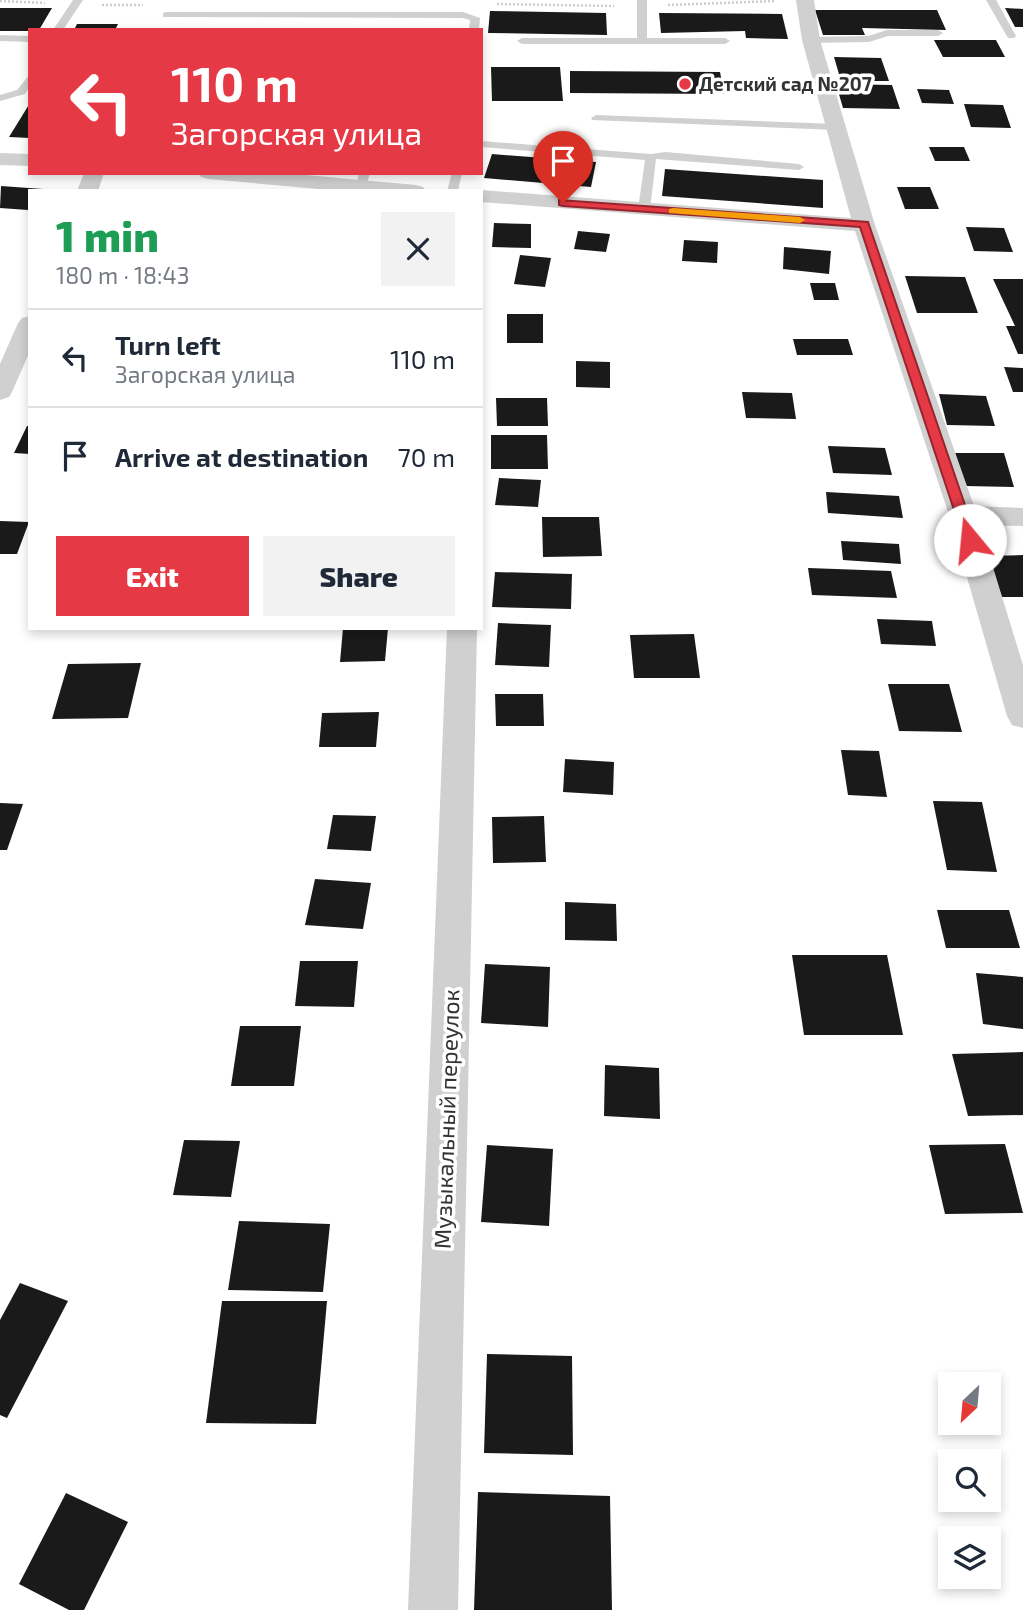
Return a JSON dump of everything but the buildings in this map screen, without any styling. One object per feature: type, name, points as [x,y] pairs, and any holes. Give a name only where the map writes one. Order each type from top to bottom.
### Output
[{"type":"street","points":[[805,0],[811,40],[864,225],[963,515],[1023,716]]},
{"type":"street","points":[[0,159],[28,160]]},
{"type":"street","points":[[252,175],[363,180],[406,189]]},
{"type":"street","points":[[483,196],[864,225]]},
{"type":"street","points":[[0,392],[28,328]]},
{"type":"street","points":[[963,515],[1023,517]]},
{"type":"street","name":"Музыкальный переулок","points":[[433,1610],[462,630]]},
{"type":"lane","points":[[59,28],[78,0]]},
{"type":"lane","points":[[642,0],[642,40]]},
{"type":"lane","points":[[991,0],[1009,34],[1023,32]]},
{"type":"lane","points":[[166,15],[463,15],[475,18],[474,28]]},
{"type":"lane","points":[[811,40],[870,39],[887,33],[938,33]]},
{"type":"lane","points":[[0,38],[28,39]]},
{"type":"lane","points":[[522,41],[725,41]]},
{"type":"lane","points":[[0,98],[21,92],[28,80]]},
{"type":"lane","points":[[596,118],[836,127]]},
{"type":"lane","points":[[483,144],[651,158],[665,155],[799,167]]},
{"type":"lane","points":[[644,209],[651,158]]},
{"type":"slow traffic","points":[[673,211],[800,220]]},
{"type":"place","name":"Детский сад №207","points":[[685,84]]},
{"type":"route","points":[[563,203],[864,225],[970,540]]}]
